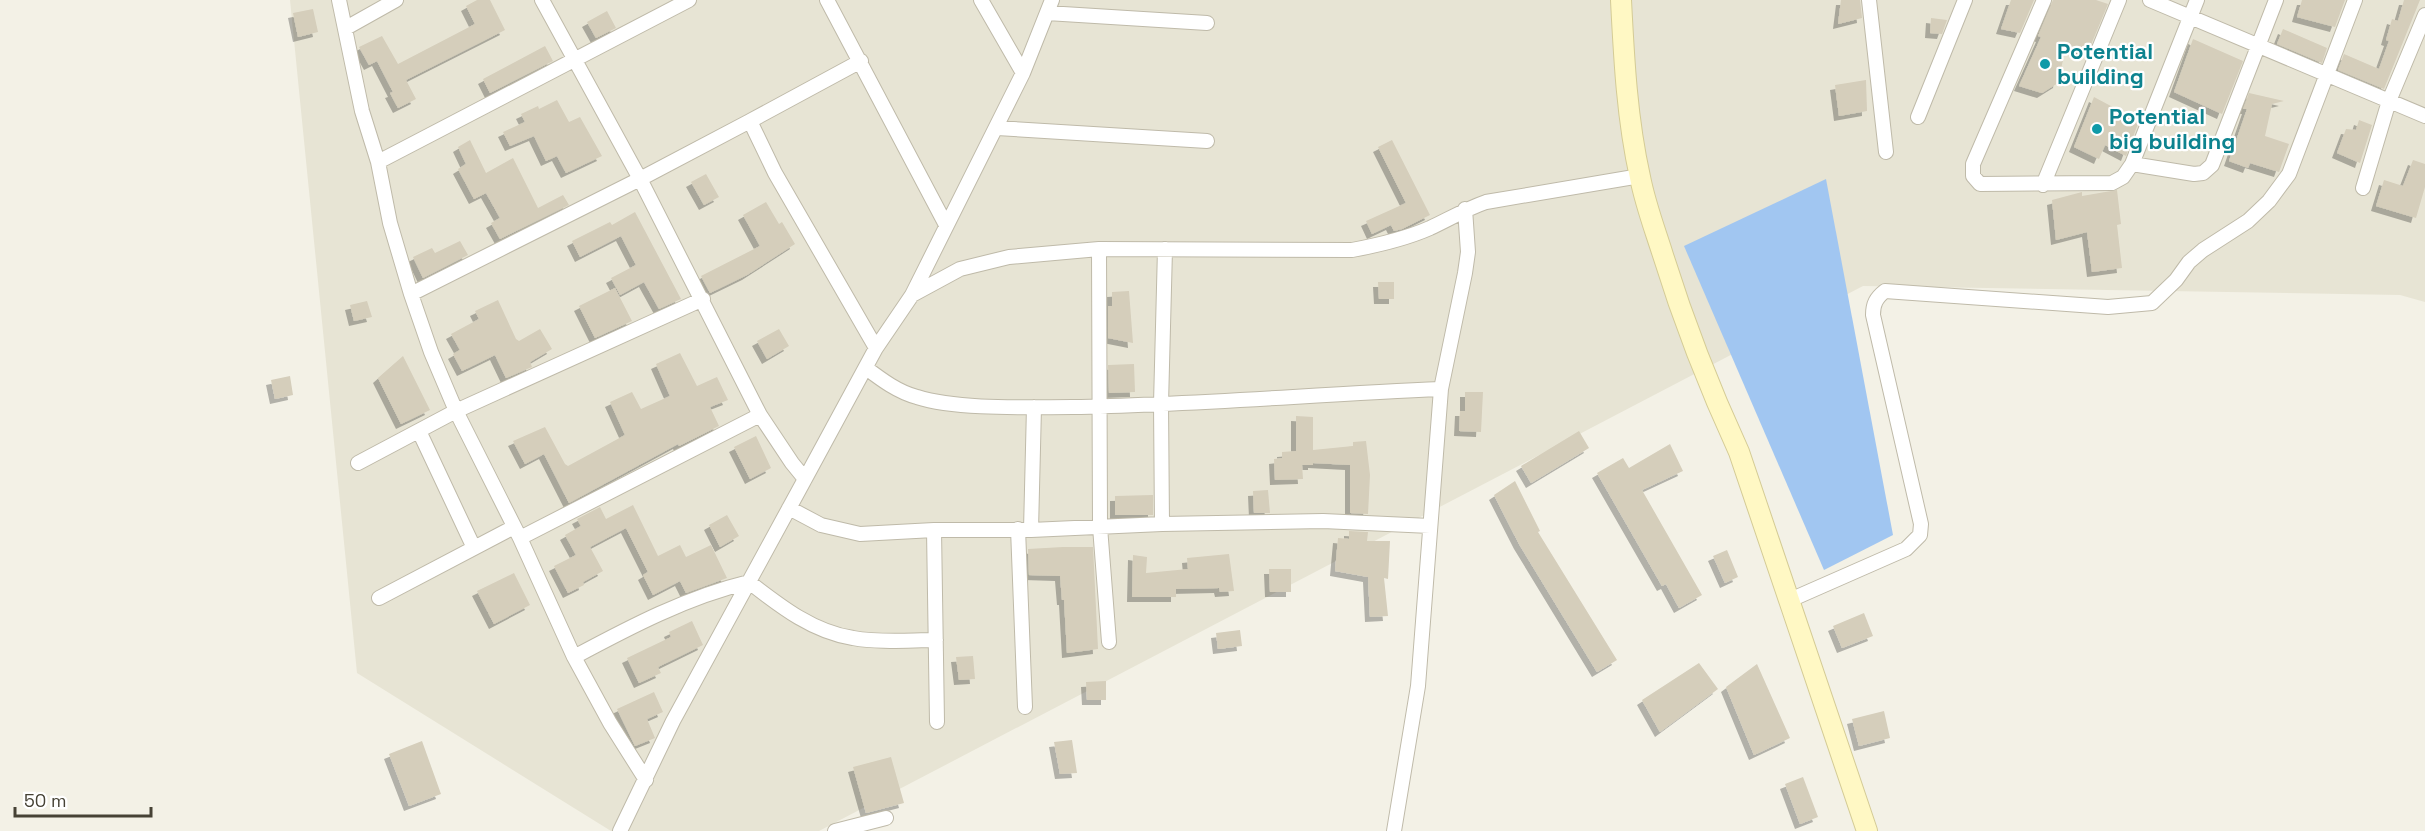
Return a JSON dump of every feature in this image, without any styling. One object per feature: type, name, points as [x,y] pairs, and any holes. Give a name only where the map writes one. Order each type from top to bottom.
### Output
[{"type":"main road","points":[[1621,0],[1624,62],[1640,176],[1674,290],[1715,402],[1739,452],[1868,831]]},
{"type":"street","points":[[339,0],[362,111],[378,162],[390,223],[431,352],[456,411],[517,532],[574,657],[610,723],[646,780]]},
{"type":"street","points":[[346,28],[396,0]]},
{"type":"street","points":[[542,0],[640,179],[760,415],[792,464],[805,479]]},
{"type":"street","points":[[827,0],[946,225]]},
{"type":"street","points":[[981,0],[1023,73]]},
{"type":"street","points":[[1869,0],[1886,152]]},
{"type":"street","points":[[1918,117],[1965,0]]},
{"type":"street","points":[[2044,0],[1973,164],[1973,176],[1980,184],[2112,183],[2122,177],[2132,164],[2197,0]]},
{"type":"street","points":[[2043,185],[2118,0]]},
{"type":"street","points":[[2150,0],[2425,116]]},
{"type":"street","points":[[2132,164],[2194,174],[2208,170],[2212,165],[2276,0]]},
{"type":"street","points":[[1790,600],[1906,549],[1920,535],[1921,524],[1873,315],[1873,305],[1877,297],[1885,291],[2108,306],[2152,303],[2203,250],[2248,221],[2269,201],[2289,174],[2325,74],[2355,0]]},
{"type":"street","points":[[378,162],[686,1]]},
{"type":"street","points":[[620,831],[673,721],[876,348],[912,295],[997,128],[1023,73],[1049,7],[1207,23]]},
{"type":"street","points":[[2362,188],[2389,101],[2425,15]]},
{"type":"street","points":[[411,294],[640,179],[861,61]]},
{"type":"street","points":[[750,121],[775,173],[876,348]]},
{"type":"street","points":[[997,128],[1207,141]]},
{"type":"street","points":[[912,295],[952,273],[982,262],[1009,257],[1099,249],[1352,250],[1389,243],[1486,202],[1640,176]]},
{"type":"street","points":[[1394,831],[1418,686],[1441,388],[1468,252],[1465,209]]},
{"type":"street","points":[[1099,249],[1100,527],[1109,642]]},
{"type":"street","points":[[1162,524],[1161,404],[1165,249]]},
{"type":"street","points":[[358,463],[456,411],[703,299]]},
{"type":"street","points":[[866,368],[892,387],[917,398],[949,404],[1034,407],[1161,404],[1441,388]]},
{"type":"street","points":[[1025,707],[1025,530],[1034,407]]},
{"type":"street","points":[[379,598],[474,548],[517,532],[760,415]]},
{"type":"street","points":[[419,431],[474,548]]},
{"type":"street","points":[[789,508],[821,525],[860,534],[934,530],[1025,530],[1162,524],[1323,521],[1430,526]]},
{"type":"street","points":[[934,530],[937,722]]},
{"type":"street","points":[[574,657],[632,626],[703,596],[749,582]]},
{"type":"street","points":[[749,582],[783,609],[818,628],[853,638],[936,640]]},
{"type":"street","points":[[835,831],[886,818]]},
{"type":"shaded area","points":[[290,0],[2425,0],[2425,302],[2400,295],[1863,286],[819,831],[611,831],[357,673]]},
{"type":"water","points":[[1826,179],[1893,535],[1824,570],[1684,246]]},
{"type":"building","points":[[477,0],[490,0],[505,30],[406,80],[416,99],[398,108],[390,93],[393,92],[377,61],[369,65],[359,47],[382,36],[398,64],[475,24],[466,6]]},
{"type":"building","points":[[1841,0],[1860,0],[1862,18],[1838,24]]},
{"type":"building","name":"Potential building","points":[[2011,0],[2034,0],[2020,33],[2001,29]]},
{"type":"building","points":[[2053,0],[2096,0],[2108,4],[2088,52],[2066,46],[2058,83],[2042,93],[2019,86],[2041,37],[2038,36]]},
{"type":"building","points":[[2302,0],[2345,0],[2335,27],[2297,17]]},
{"type":"building","points":[[2404,0],[2420,0],[2384,89],[2338,70],[2344,54],[2379,69],[2389,41],[2386,40],[2392,19],[2398,21]]},
{"type":"building","points":[[313,9],[318,32],[298,37],[293,13]]},
{"type":"building","points":[[607,11],[616,28],[596,38],[587,22]]},
{"type":"building","points":[[1931,18],[1947,20],[1942,34],[1930,33]]},
{"type":"building","points":[[2283,29],[2327,48],[2322,63],[2277,44]]},
{"type":"building","points":[[2193,39],[2243,61],[2222,114],[2174,92]]},
{"type":"building","points":[[545,46],[553,61],[490,93],[483,79]]},
{"type":"building","points":[[1866,80],[1867,111],[1839,116],[1835,85]]},
{"type":"building","points":[[2249,93],[2284,101],[2272,104],[2265,136],[2289,144],[2279,172],[2250,163],[2248,168],[2229,161],[2247,109],[2243,109]]},
{"type":"building","name":"Potential big building","points":[[2094,97],[2139,121],[2126,156],[2105,145],[2099,159],[2074,147]]},
{"type":"building","points":[[557,100],[569,122],[580,117],[602,156],[566,173],[557,156],[546,161],[534,136],[510,146],[503,132],[525,122],[521,114],[538,106],[539,109]]},
{"type":"building","points":[[2359,120],[2372,125],[2360,163],[2337,153],[2346,129],[2356,130]]},
{"type":"building","points":[[470,140],[486,173],[513,158],[538,208],[563,195],[569,205],[500,239],[491,223],[500,218],[486,193],[474,199],[458,169],[466,164],[458,147]]},
{"type":"building","points":[[1392,140],[1430,215],[1402,229],[1394,231],[1391,225],[1372,234],[1366,221],[1406,203],[1378,147]]},
{"type":"building","points":[[2413,160],[2425,164],[2425,187],[2416,218],[2376,206],[2384,180],[2403,186]]},
{"type":"building","points":[[706,174],[719,197],[704,205],[691,182]]},
{"type":"building","points":[[2117,190],[2121,224],[2117,225],[2122,268],[2092,272],[2087,232],[2056,240],[2052,200],[2082,192],[2082,196]]},
{"type":"building","points":[[766,202],[779,224],[782,222],[795,244],[747,275],[710,293],[701,276],[760,246],[743,215]]},
{"type":"building","points":[[635,212],[681,299],[659,309],[644,282],[620,295],[611,278],[636,265],[621,236],[580,257],[572,241],[610,222],[612,225]]},
{"type":"building","points":[[460,241],[468,255],[423,278],[413,257],[432,248],[435,253]]},
{"type":"building","points":[[1378,282],[1394,282],[1394,299],[1379,299]]},
{"type":"building","points":[[615,288],[632,321],[595,338],[579,306]]},
{"type":"building","points":[[1129,291],[1133,343],[1108,338],[1108,306],[1112,306],[1112,292]]},
{"type":"building","points":[[498,300],[516,339],[519,341],[540,329],[552,349],[530,362],[532,367],[506,378],[495,355],[462,371],[453,354],[460,350],[451,334],[479,319],[475,311]]},
{"type":"building","points":[[367,301],[372,317],[354,321],[350,305]]},
{"type":"building","points":[[779,329],[789,346],[767,359],[757,341]]},
{"type":"building","points":[[680,353],[697,386],[717,377],[728,400],[710,407],[719,426],[679,446],[678,444],[569,503],[544,454],[525,464],[513,441],[545,427],[568,466],[625,435],[610,402],[632,392],[641,409],[670,396],[656,364]]},
{"type":"building","points":[[403,356],[430,410],[401,424],[378,378]]},
{"type":"building","points":[[1134,364],[1135,392],[1109,393],[1108,365]]},
{"type":"building","points":[[290,376],[293,395],[275,399],[271,380]]},
{"type":"building","points":[[1465,392],[1483,392],[1481,432],[1459,431],[1460,411],[1465,411]]},
{"type":"building","points":[[1296,416],[1313,417],[1313,450],[1353,446],[1353,442],[1366,441],[1370,475],[1368,514],[1350,513],[1350,465],[1313,463],[1313,465],[1302,465],[1303,479],[1275,480],[1274,459],[1282,458],[1282,452],[1296,451]]},
{"type":"building","points":[[1579,431],[1589,448],[1531,483],[1521,466]]},
{"type":"building","points":[[756,436],[771,468],[750,479],[734,447]]},
{"type":"building","points":[[1670,444],[1683,471],[1642,490],[1702,595],[1679,608],[1666,584],[1662,586],[1597,473],[1623,458],[1629,468]]},
{"type":"building","points":[[1515,481],[1540,531],[1538,532],[1617,660],[1597,672],[1519,544],[1494,495]]},
{"type":"building","points":[[1268,490],[1270,513],[1254,513],[1253,491]]},
{"type":"building","points":[[1153,495],[1153,515],[1115,515],[1115,496]]},
{"type":"building","points":[[633,505],[658,556],[680,545],[686,557],[711,545],[727,578],[686,593],[680,581],[653,595],[643,575],[648,572],[626,528],[590,547],[603,571],[568,593],[554,566],[576,555],[565,535],[581,526],[577,519],[600,507],[606,519]]},
{"type":"building","points":[[727,515],[739,536],[720,547],[709,525]]},
{"type":"building","points":[[1349,531],[1368,532],[1367,541],[1390,541],[1388,579],[1384,578],[1388,616],[1370,617],[1368,577],[1335,571],[1338,538],[1349,539]]},
{"type":"building","points":[[1093,547],[1098,649],[1067,653],[1064,600],[1062,600],[1060,576],[1029,575],[1028,549]]},
{"type":"building","points":[[1727,550],[1738,577],[1725,583],[1713,556]]},
{"type":"building","points":[[1229,554],[1234,591],[1220,592],[1219,588],[1176,589],[1176,597],[1132,597],[1133,555],[1147,557],[1146,573],[1188,569],[1187,558]]},
{"type":"building","points":[[1269,569],[1291,569],[1291,592],[1270,592]]},
{"type":"building","points":[[514,573],[530,605],[494,624],[477,591]]},
{"type":"building","points":[[1864,613],[1873,636],[1842,648],[1833,626]]},
{"type":"building","points":[[692,621],[703,645],[658,667],[661,673],[639,683],[627,658],[671,637],[669,632]]},
{"type":"building","points":[[1240,630],[1242,646],[1218,649],[1216,633]]},
{"type":"building","points":[[973,656],[975,679],[959,680],[956,657]]},
{"type":"building","points":[[1699,663],[1718,689],[1660,732],[1642,700]]},
{"type":"building","points":[[1757,664],[1790,738],[1754,755],[1726,687]]},
{"type":"building","points":[[1106,681],[1106,700],[1087,700],[1086,682]]},
{"type":"building","points":[[654,692],[663,712],[647,719],[655,738],[635,746],[617,709]]},
{"type":"building","points":[[1884,711],[1890,738],[1859,746],[1852,719]]},
{"type":"building","points":[[1072,740],[1077,773],[1060,774],[1054,742]]},
{"type":"building","points":[[422,741],[441,794],[409,806],[389,754]]},
{"type":"building","points":[[891,757],[904,803],[866,813],[853,767]]},
{"type":"building","points":[[1803,777],[1818,817],[1800,824],[1785,784]]},
{"type":"place","name":"Potential building","points":[[2045,64]]},
{"type":"place","name":"Potential big building","points":[[2097,129]]}]
